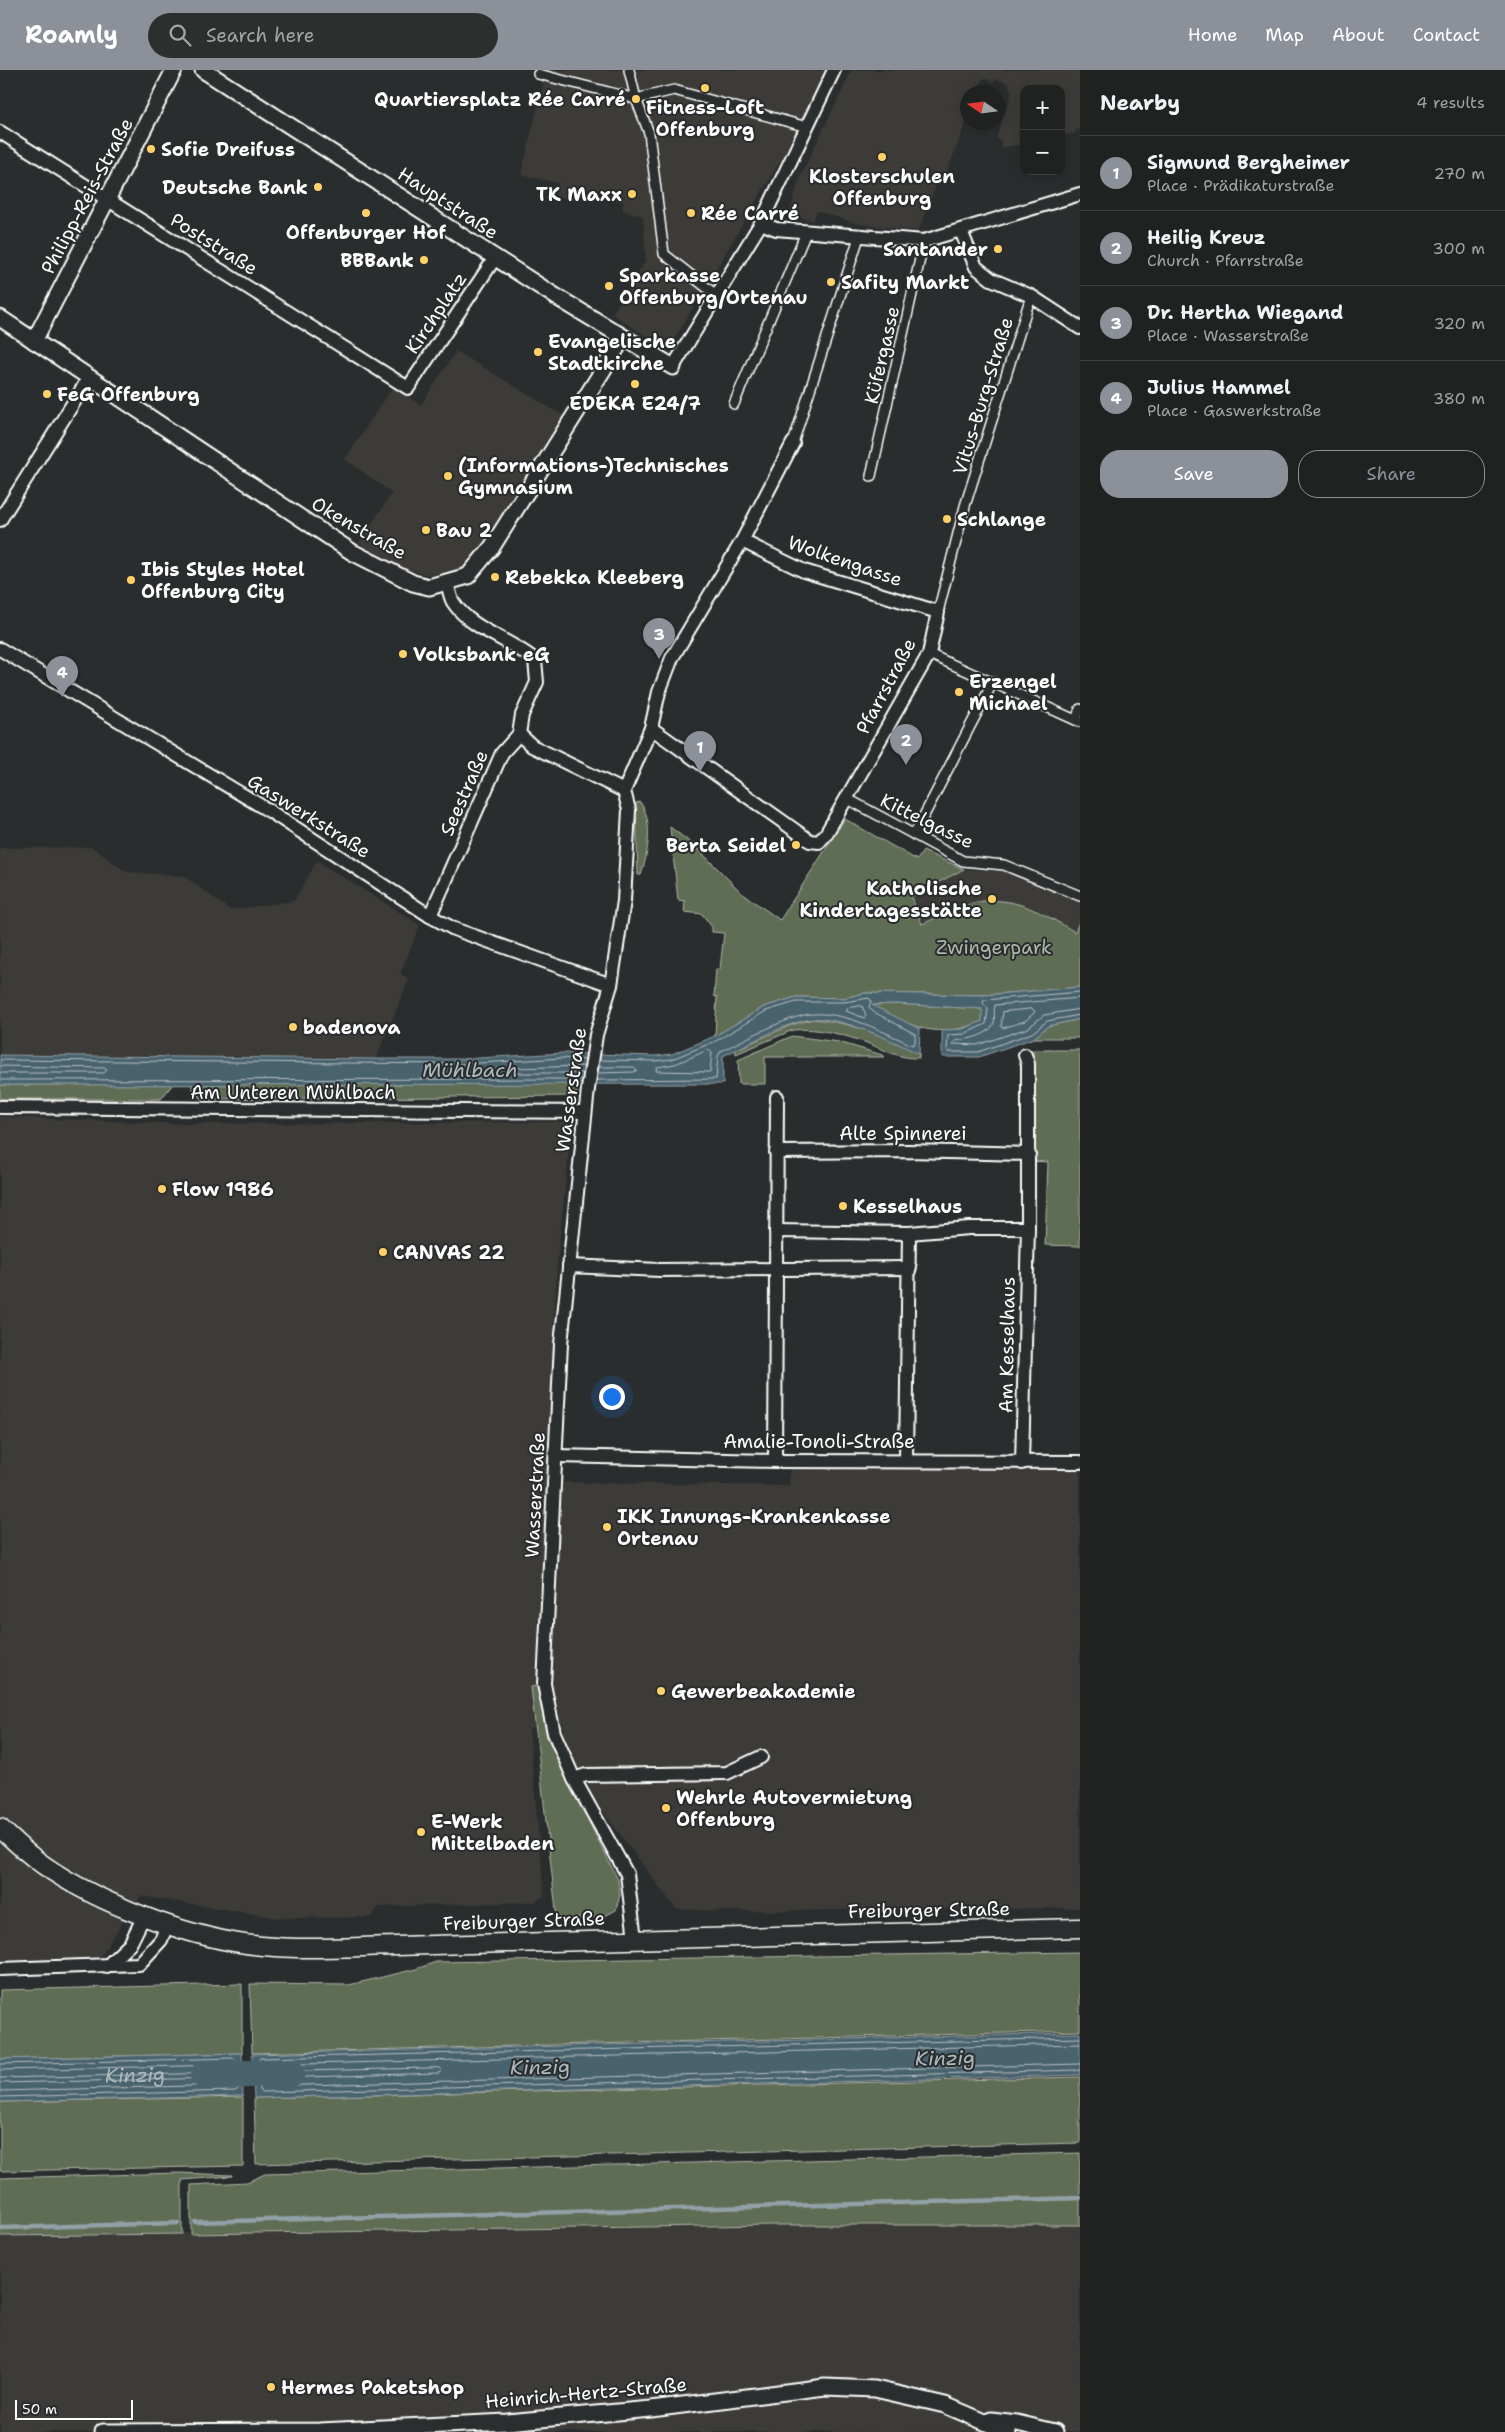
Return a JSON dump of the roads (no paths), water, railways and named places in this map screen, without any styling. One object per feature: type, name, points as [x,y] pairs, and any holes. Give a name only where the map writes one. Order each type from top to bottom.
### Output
[{"type":"main road","name":"Freiburger Straße","points":[[0,1828],[35,1859],[77,1885],[144,1916],[167,1925],[234,1942],[286,1947],[1080,1928]]},
{"type":"street","name":"Philipp-Reis-Straße","points":[[34,341],[174,70]]},
{"type":"street","name":"Hauptstraße","points":[[203,70],[495,258],[673,367]]},
{"type":"street","points":[[629,70],[636,99],[649,133],[664,254],[716,295]]},
{"type":"street","points":[[673,367],[761,223],[834,70]]},
{"type":"street","points":[[538,74],[636,99],[674,90],[807,127]]},
{"type":"street","name":"Poststraße","points":[[0,132],[408,388]]},
{"type":"street","points":[[761,223],[776,229],[860,234],[924,241],[1080,194]]},
{"type":"street","points":[[734,404],[807,230]]},
{"type":"street","points":[[961,231],[976,267],[992,279],[1031,296],[1080,328]]},
{"type":"street","points":[[519,734],[532,746],[624,791],[651,728],[659,692],[672,658],[742,541],[793,444],[860,234]]},
{"type":"street","name":"Küfergasse","points":[[871,476],[924,241]]},
{"type":"street","name":"Kirchplatz","points":[[408,388],[495,258]]},
{"type":"street","name":"Vitus-Burg-Straße","points":[[966,506],[1031,296]]},
{"type":"street","name":"Okenstraße","points":[[0,318],[352,552],[414,583],[429,587],[468,576],[492,547],[624,338]]},
{"type":"street","points":[[0,520],[89,378]]},
{"type":"street","name":"Pfarrstraße","points":[[651,728],[810,841],[819,842],[826,834],[929,654],[966,506]]},
{"type":"street","name":"Wolkengasse","points":[[742,541],[804,571],[938,612]]},
{"type":"street","name":"Seestraße","points":[[430,916],[502,753],[519,734],[522,715],[537,682],[535,660],[520,647],[469,620],[452,601],[447,583]]},
{"type":"street","name":"Gaswerkstraße","points":[[0,649],[271,812],[430,916],[454,929],[611,985]]},
{"type":"street","points":[[929,654],[1078,721],[1080,709]]},
{"type":"street","points":[[914,836],[993,682]]},
{"type":"street","name":"Wasserstraße","points":[[624,791],[629,810],[624,901],[611,985],[594,1048],[588,1089],[562,1344],[544,1684],[554,1733],[574,1779],[627,1874],[636,1939]]},
{"type":"street","name":"Kittelgasse","points":[[846,798],[963,861],[1004,865],[1080,896]]},
{"type":"street","name":"Am Kesselhaus","points":[[1022,1463],[1029,1154],[1028,1064],[1025,1055]]},
{"type":"street","points":[[774,1461],[777,1097]]},
{"type":"street","name":"Am Unteren Mühlbach","points":[[0,1107],[585,1112]]},
{"type":"street","name":"Alte Spinnerei","points":[[776,1152],[909,1151],[1029,1154]]},
{"type":"street","points":[[776,1232],[909,1233],[969,1228],[1028,1228]]},
{"type":"street","points":[[906,1460],[909,1233]]},
{"type":"street","points":[[569,1266],[660,1270],[910,1268]]},
{"type":"street","name":"Amalie-Tonoli-Straße","points":[[557,1456],[774,1461],[1080,1462]]},
{"type":"street","points":[[574,1779],[586,1774],[727,1773],[761,1757]]},
{"type":"street","points":[[107,1966],[130,1944],[144,1916]]},
{"type":"street","points":[[0,1968],[139,1964],[161,1940],[167,1925]]},
{"type":"street","name":"Heinrich-Hertz-Straße","points":[[103,2432],[320,2431],[507,2422],[642,2410],[825,2387],[875,2389],[923,2399],[945,2405],[995,2429],[1008,2432]]},
{"type":"street","name":"Heinrich-Hertz-Straße","points":[[977,2419],[1017,2423],[1055,2432]]},
{"type":"water","name":"Mühlbach","points":[[1080,987],[1080,1019],[1048,1026],[1034,1038],[979,1057],[942,1057],[942,1030],[963,1029],[982,1021],[982,1009],[895,1004],[872,1005],[920,1029],[919,1054],[882,1036],[852,1025],[824,1019],[813,1019],[791,1024],[723,1056],[723,1084],[0,1085],[0,1055],[376,1059],[462,1059],[563,1053],[655,1056],[672,1054],[715,1036],[764,1007],[796,997],[844,998],[865,993],[984,995]]},
{"type":"water","points":[[1080,2033],[1080,2075],[254,2098],[252,2054]]},
{"type":"water","points":[[242,2053],[243,2096],[0,2102],[0,2059]]},
{"type":"waterway","name":"Kinzig","points":[[204,2075],[291,2073]]},
{"type":"waterway","points":[[195,2222],[1080,2198]]},
{"type":"waterway","points":[[0,2228],[178,2223]]},
{"type":"place","name":"Fitness-Loft Offenburg","points":[[705,88]]},
{"type":"place","name":"Quartiersplatz Rée Carré","points":[[636,99]]},
{"type":"place","name":"Sofie Dreifuss","points":[[151,149]]},
{"type":"place","name":"Klosterschulen Offenburg","points":[[882,157]]},
{"type":"place","name":"Deutsche Bank","points":[[318,187]]},
{"type":"place","name":"TK Maxx","points":[[632,194]]},
{"type":"place","name":"Offenburger Hof","points":[[366,213]]},
{"type":"place","name":"Rée Carré","points":[[691,213]]},
{"type":"place","name":"Santander","points":[[998,249]]},
{"type":"place","name":"BBBank","points":[[424,260]]},
{"type":"place","name":"Safity Markt","points":[[831,282]]},
{"type":"place","name":"Sparkasse Offenburg/Ortenau","points":[[609,286]]},
{"type":"place","name":"Evangelische Stadtkirche","points":[[538,352]]},
{"type":"place","name":"EDEKA E24/7","points":[[635,384]]},
{"type":"place","name":"FeG Offenburg","points":[[47,394]]},
{"type":"place","name":"(Informations-)Technisches Gymnasium","points":[[448,476]]},
{"type":"place","name":"Schlange","points":[[947,519]]},
{"type":"place","name":"Bau 2","points":[[426,530]]},
{"type":"place","name":"Rebekka Kleeberg","points":[[495,577]]},
{"type":"place","name":"Ibis Styles Hotel Offenburg City","points":[[131,580]]},
{"type":"place","name":"Volksbank eG","points":[[403,654]]},
{"type":"place","name":"Dr. Hertha Wiegand","points":[[659,659]]},
{"type":"place","name":"Erzengel Michael","points":[[959,692]]},
{"type":"place","name":"Julius Hammel","points":[[62,697]]},
{"type":"place","name":"Heilig Kreuz","points":[[906,765]]},
{"type":"place","name":"Sigmund Bergheimer","points":[[700,772]]},
{"type":"place","name":"Berta Seidel","points":[[796,845]]},
{"type":"place","name":"Katholische Kindertagesstätte","points":[[992,899]]},
{"type":"place","name":"badenova","points":[[293,1027]]},
{"type":"place","name":"Flow 1986","points":[[162,1189]]},
{"type":"place","name":"Kesselhaus","points":[[843,1206]]},
{"type":"place","name":"CANVAS 22","points":[[383,1252]]},
{"type":"place","name":"IKK Innungs-Krankenkasse Ortenau","points":[[607,1527]]},
{"type":"place","name":"Gewerbeakademie","points":[[661,1691]]},
{"type":"place","name":"Wehrle Autovermietung Offenburg","points":[[666,1808]]},
{"type":"place","name":"E-Werk Mittelbaden","points":[[421,1832]]},
{"type":"place","name":"Hermes Paketshop","points":[[271,2387]]},
{"type":"park label","name":"Zwingerpark","points":[[994,947]]}]
